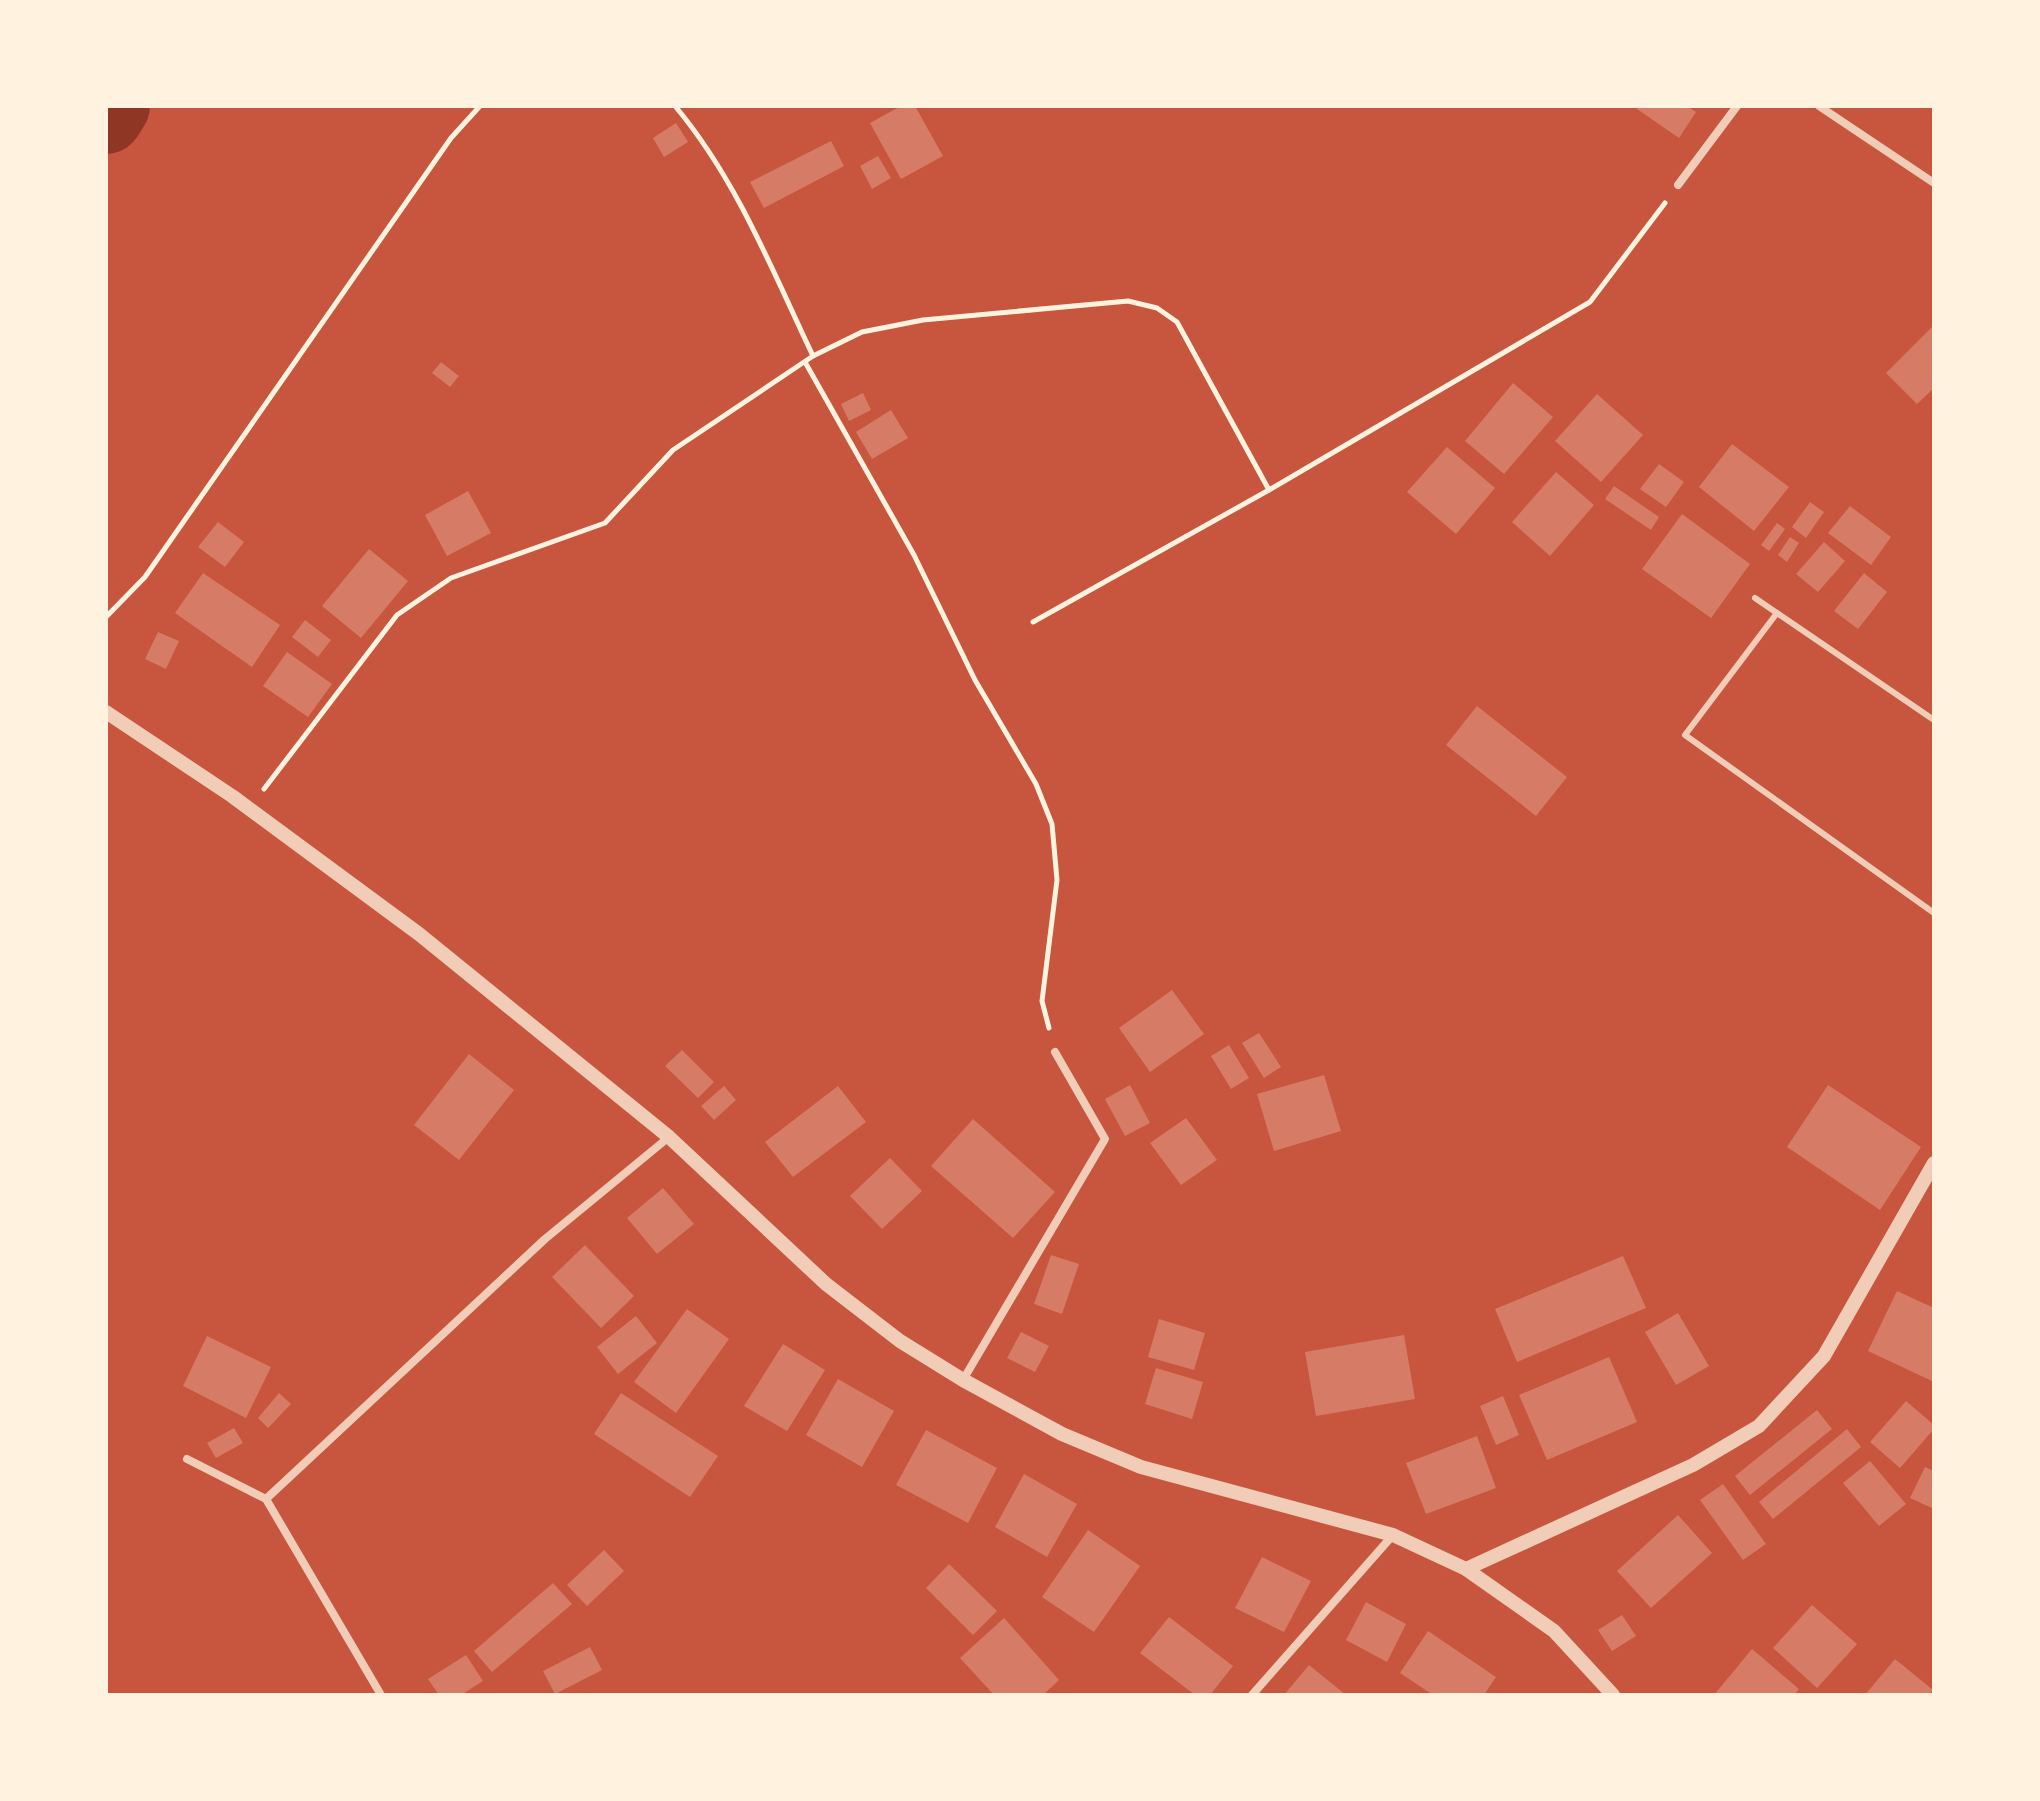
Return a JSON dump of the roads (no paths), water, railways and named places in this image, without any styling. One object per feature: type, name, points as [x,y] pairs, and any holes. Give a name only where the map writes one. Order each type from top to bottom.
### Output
[{"type":"street","points":[[1678,185],[1737,106]]},
{"type":"street","points":[[1819,106],[1934,183]]},
{"type":"street","points":[[106,712],[249,809],[419,934],[669,1137],[826,1284],[900,1341],[963,1380],[1062,1434],[1141,1467],[1393,1535],[1466,1569],[1554,1631],[1613,1695]]},
{"type":"street","points":[[963,1380],[1105,1139],[1055,1052]]},
{"type":"street","points":[[266,1499],[545,1239],[669,1137]]},
{"type":"street","points":[[1466,1569],[1693,1465],[1759,1426],[1824,1356],[1934,1163]]},
{"type":"street","points":[[187,1459],[266,1499],[381,1695]]},
{"type":"street","points":[[1252,1695],[1393,1535]]},
{"type":"lane","points":[[1755,598],[1934,720]]},
{"type":"lane","points":[[1777,613],[1685,735],[1934,913]]},
{"type":"waterway","points":[[106,117],[113,106]]}]
